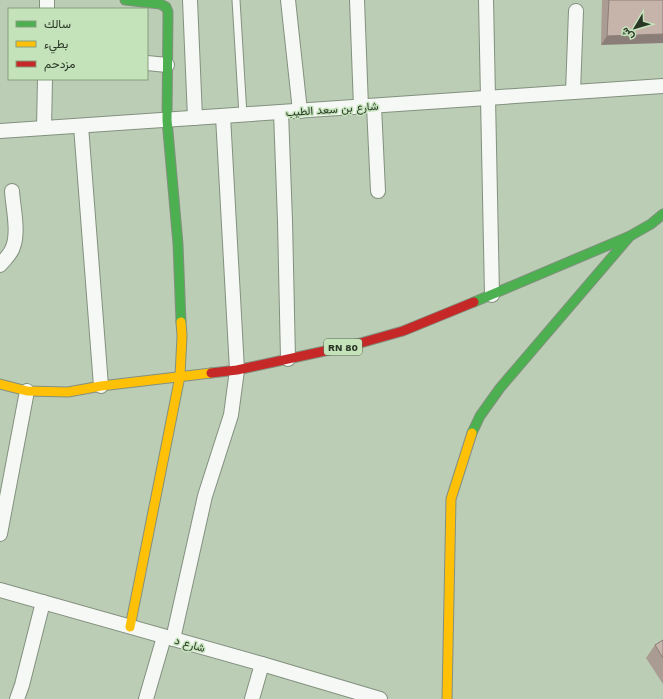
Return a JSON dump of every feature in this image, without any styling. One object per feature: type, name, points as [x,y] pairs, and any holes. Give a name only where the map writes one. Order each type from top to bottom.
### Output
[{"type":"street","points":[[125,0],[160,4],[166,7],[168,12],[167,120],[178,244],[182,336],[180,376],[156,490],[130,627]]},
{"type":"street","points":[[190,0],[195,118]]},
{"type":"street","points":[[288,0],[300,111]]},
{"type":"street","points":[[357,0],[378,191]]},
{"type":"street","points":[[486,0],[492,295]]},
{"type":"street","points":[[573,92],[576,11]]},
{"type":"street","points":[[148,63],[167,65]]},
{"type":"street","points":[[44,128],[45,80]]},
{"type":"street","name":"شارع بن سعد الطيب","points":[[0,131],[663,86]]},
{"type":"street","points":[[281,112],[288,359]]},
{"type":"street","points":[[146,699],[169,638],[205,496],[231,415],[238,370],[223,116]]},
{"type":"street","points":[[81,126],[101,386]]},
{"type":"street","points":[[0,264],[9,255],[13,248],[16,236],[12,191]]},
{"type":"street","name":"RN 80","points":[[0,384],[27,391],[68,392],[101,386],[238,370],[357,344],[403,331],[492,295],[630,236],[651,224],[663,214]]},
{"type":"street","points":[[447,699],[451,500],[473,430],[480,416],[500,388],[630,236]]},
{"type":"street","points":[[0,529],[27,391]]},
{"type":"street","name":"شارع د","points":[[0,590],[380,699]]},
{"type":"street","points":[[17,699],[22,685],[43,602]]},
{"type":"street","points":[[252,699],[262,664]]},
{"type":"lane","points":[[236,0],[243,115]]},
{"type":"building","points":[[609,0],[663,0],[663,34],[607,36]]},
{"type":"building","points":[[663,640],[663,658],[655,645]]},
{"type":"traffic: fast","points":[[125,0],[160,4],[166,7],[168,12],[167,120],[178,244],[181,322]]},
{"type":"traffic: fast","points":[[474,302],[630,236],[651,224],[663,214]]},
{"type":"traffic: fast","points":[[472,433],[480,416],[500,388],[630,236]]},
{"type":"traffic: slow","points":[[130,627],[180,376],[182,336],[181,322]]},
{"type":"traffic: slow","points":[[0,384],[27,391],[68,392],[101,386],[211,373]]},
{"type":"traffic: slow","points":[[447,699],[451,499],[472,433]]},
{"type":"traffic: jam","points":[[211,373],[237,370],[357,344],[403,331],[474,302]]}]
